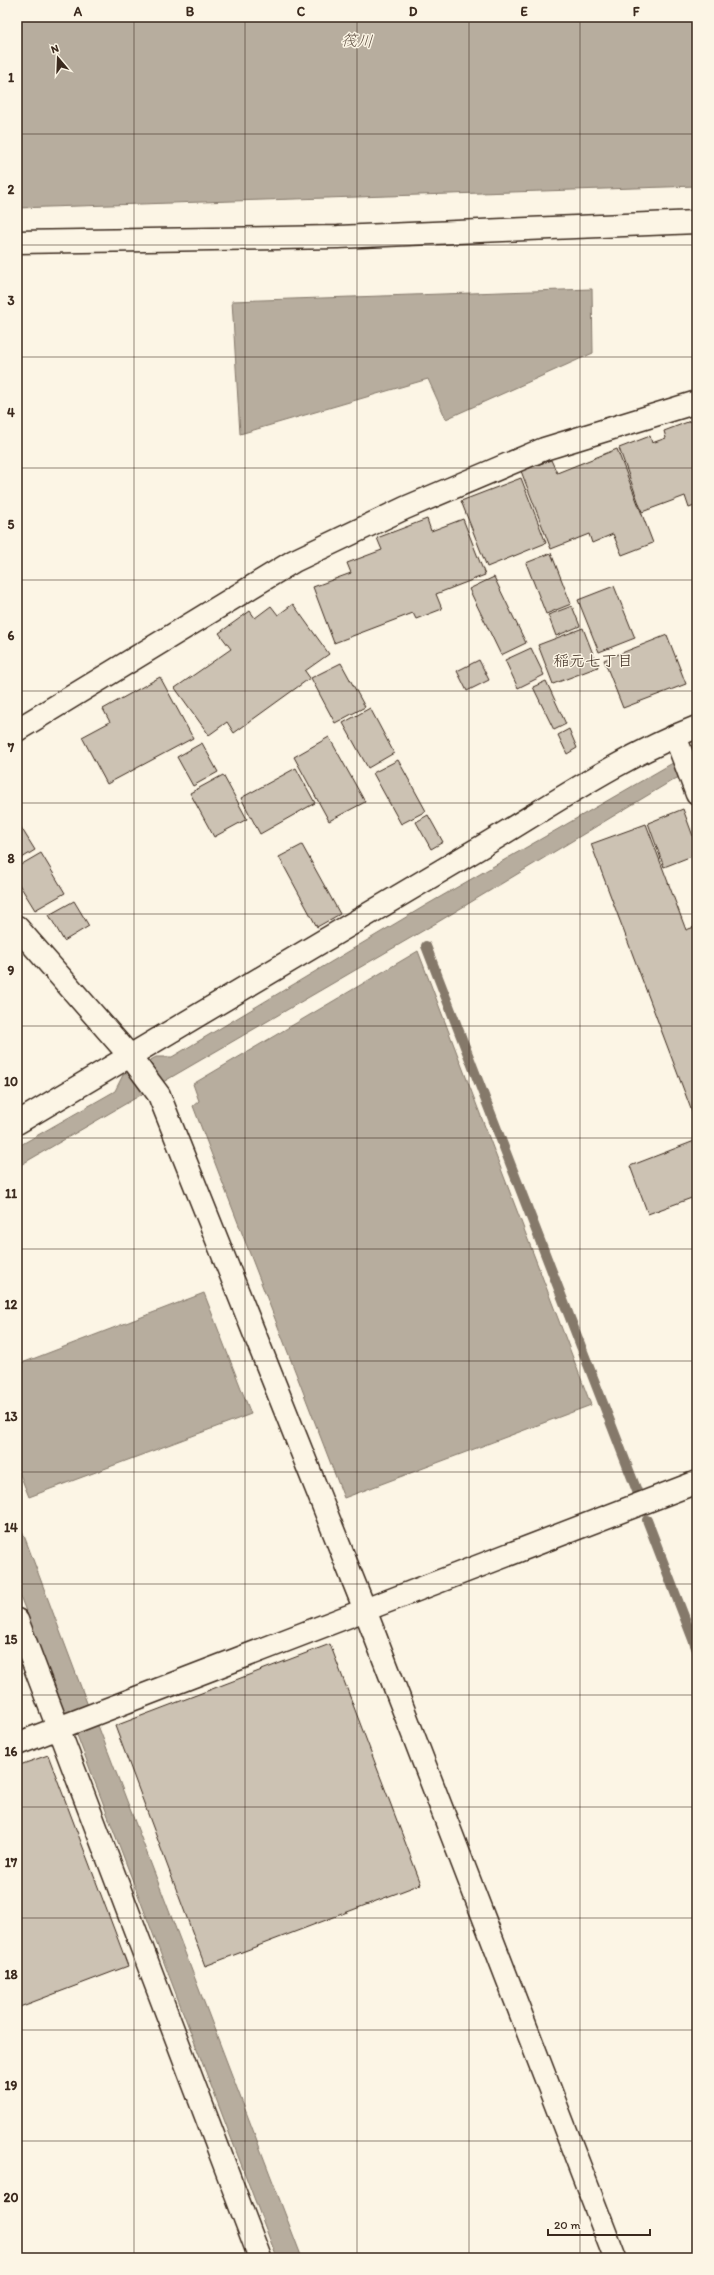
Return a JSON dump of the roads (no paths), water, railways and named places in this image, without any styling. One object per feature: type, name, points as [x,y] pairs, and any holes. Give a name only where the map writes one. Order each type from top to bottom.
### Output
[{"type":"street","points":[[17,242],[338,237],[697,222]]},
{"type":"street","points":[[17,730],[294,561],[398,511],[544,449],[697,402]]},
{"type":"street","points":[[17,1123],[133,1060],[558,799],[677,742],[697,728]]},
{"type":"street","points":[[677,742],[694,786]]},
{"type":"street","points":[[17,927],[133,1060],[159,1095],[365,1610],[615,2258]]},
{"type":"street","points":[[17,1744],[697,1482]]},
{"type":"street","points":[[17,1620],[62,1727],[260,2258]]},
{"type":"water","name":"筏川","points":[[17,17],[697,17],[697,186],[17,208]]},
{"type":"water","points":[[592,289],[593,353],[446,419],[428,379],[240,434],[232,301]]},
{"type":"water","points":[[697,749],[697,769],[673,780],[438,922],[17,1167],[17,1147],[115,1091],[123,1075],[156,1057],[172,1057],[428,904]]},
{"type":"water","points":[[418,951],[591,1405],[344,1498],[193,1106],[199,1101],[193,1084]]},
{"type":"water","points":[[204,1293],[251,1414],[29,1497],[17,1467],[17,1365]]},
{"type":"water","points":[[17,1517],[87,1703],[99,1728],[302,2258],[277,2258],[77,1735],[63,1708],[17,1588]]},
{"type":"waterway","points":[[426,946],[637,1491]]},
{"type":"waterway","points":[[647,1520],[697,1650]]},
{"type":"district","name":"稲元七丁目","points":[[593,660]]}]
